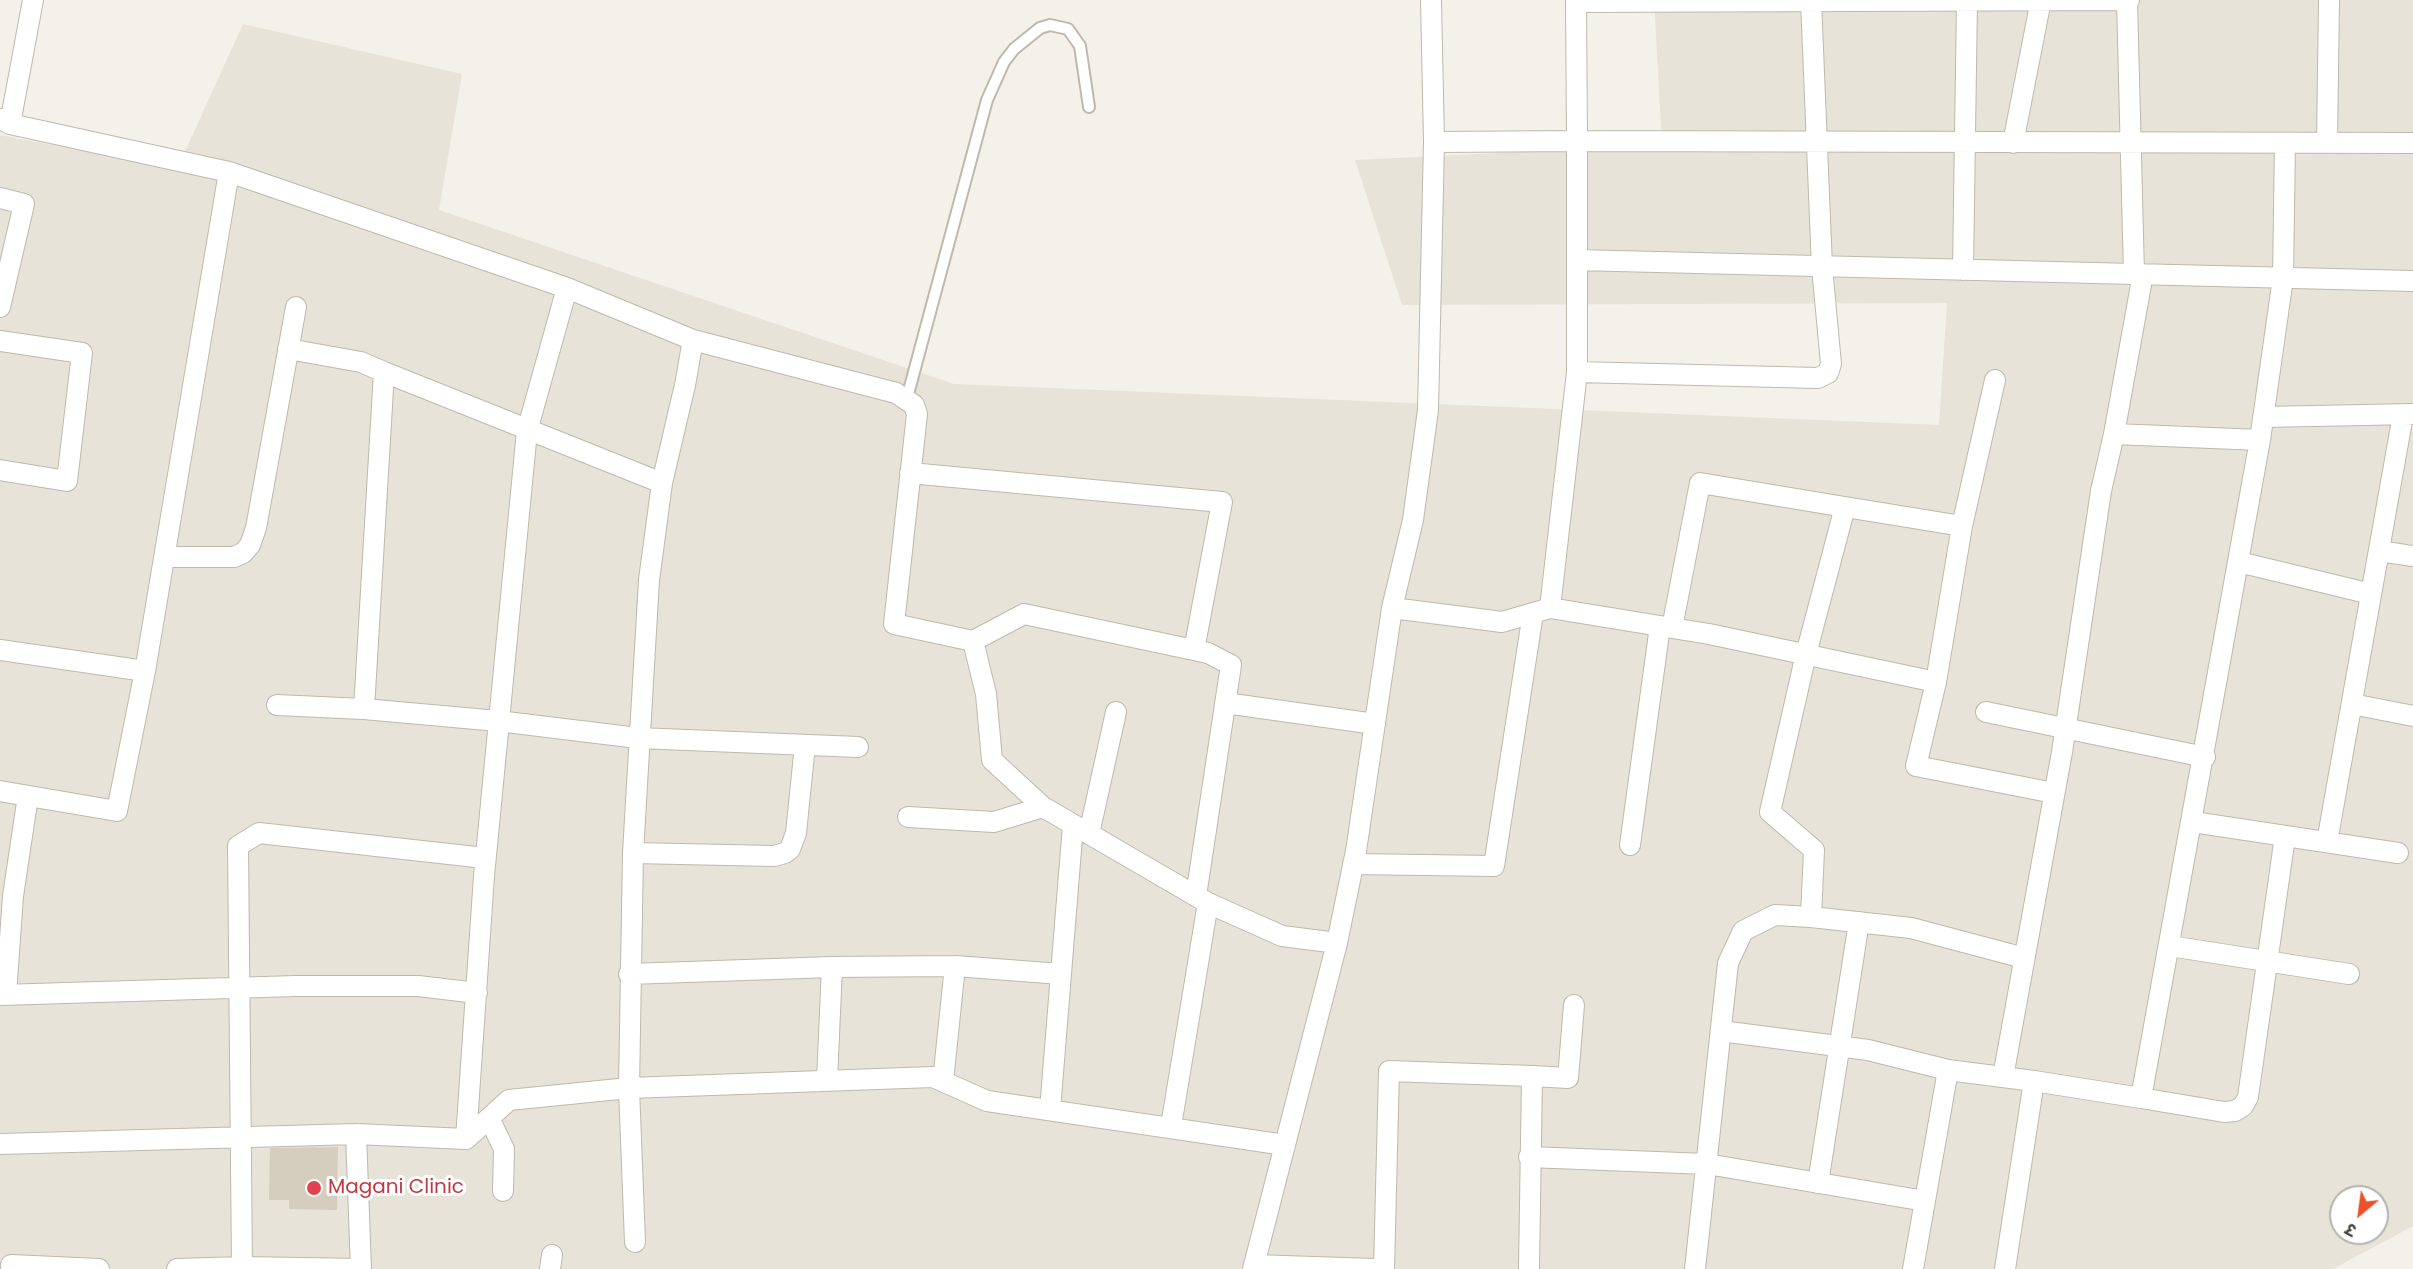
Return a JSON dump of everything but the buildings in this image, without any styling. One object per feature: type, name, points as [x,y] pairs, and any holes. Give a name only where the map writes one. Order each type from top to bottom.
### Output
[{"type":"street","points":[[33,0],[5,122],[229,172],[567,288],[693,340],[896,393],[907,398],[914,405],[917,414],[894,624],[973,641],[1024,614],[1208,653],[1231,665],[1171,1126]]},
{"type":"street","points":[[1374,1269],[1254,1267],[1337,944],[1353,864],[1392,608],[1413,520],[1428,410],[1434,142],[1431,0]]},
{"type":"street","points":[[1577,372],[1824,377],[1831,364],[1822,267],[1811,0]]},
{"type":"street","points":[[1963,270],[1967,0]]},
{"type":"street","points":[[2013,143],[2041,0]]},
{"type":"street","points":[[1353,864],[1494,866],[1541,611],[1577,372],[1576,1],[2128,0],[2130,143],[2138,274],[2114,434],[2101,491],[2065,728],[2003,1077]]},
{"type":"street","points":[[2327,143],[2329,0]]},
{"type":"street","points":[[1434,142],[2413,143]]},
{"type":"street","points":[[2141,1098],[2205,757],[2264,417],[2283,278],[2285,143]]},
{"type":"street","points":[[0,790],[117,812],[165,557],[229,172]]},
{"type":"street","points":[[0,198],[24,204],[0,307]]},
{"type":"street","points":[[1577,261],[2413,281]]},
{"type":"street","points":[[466,1139],[485,858],[527,431],[567,288]]},
{"type":"street","points":[[165,557],[234,557],[243,553],[250,544],[256,528],[296,307]]},
{"type":"street","points":[[634,1242],[629,1088],[629,974],[638,738],[649,580],[662,483],[685,386],[693,340]]},
{"type":"street","points":[[0,341],[82,353],[66,481],[0,470]]},
{"type":"street","points":[[288,349],[361,362],[527,431],[662,483]]},
{"type":"street","points":[[364,709],[384,372]]},
{"type":"street","points":[[1995,380],[1962,526],[1936,682],[1916,766],[2054,793]]},
{"type":"street","points":[[2264,417],[2408,415],[2379,551],[2327,842]]},
{"type":"street","points":[[2114,434],[2260,440]]},
{"type":"street","points":[[910,473],[1222,502],[1194,650]]},
{"type":"street","points":[[1630,845],[1666,627],[1700,483],[1962,526]]},
{"type":"street","points":[[1811,917],[1814,850],[1770,812],[1806,654],[1845,507]]},
{"type":"street","points":[[2379,551],[2413,555]]},
{"type":"street","points":[[2239,562],[2371,594]]},
{"type":"street","points":[[1392,608],[1502,622],[1541,611],[1666,627],[1936,682]]},
{"type":"street","points":[[973,641],[986,694],[992,760],[1043,807],[1202,899],[1282,936],[1337,944]]},
{"type":"street","points":[[0,650],[145,671]]},
{"type":"street","points":[[1225,703],[1375,724]]},
{"type":"street","points":[[2352,704],[2413,716]]},
{"type":"street","points":[[277,705],[364,709],[498,721],[638,738],[858,747]]},
{"type":"street","points":[[1050,1110],[1061,974],[1081,829],[1116,712]]},
{"type":"street","points":[[1986,712],[2205,757]]},
{"type":"street","points":[[633,853],[774,856],[785,853],[794,842],[796,833],[805,745]]},
{"type":"street","points":[[28,795],[13,896],[3,995],[239,987],[418,986],[477,993]]},
{"type":"street","points":[[908,817],[994,822],[1043,807]]},
{"type":"street","points":[[2193,822],[2398,853]]},
{"type":"street","points":[[242,1267],[238,846],[259,833],[485,858]]},
{"type":"street","points":[[1721,1031],[1868,1050],[1948,1070],[2224,1112],[2235,1111],[2243,1106],[2248,1096],[2285,836]]},
{"type":"street","points":[[1695,1269],[1728,963],[1743,931],[1774,915],[1811,917],[1911,928],[2024,958]]},
{"type":"street","points":[[1818,1183],[1859,922]]},
{"type":"street","points":[[2170,946],[2349,974]]},
{"type":"street","points":[[629,974],[832,967],[954,966],[1061,974]]},
{"type":"street","points":[[943,1081],[954,966]]},
{"type":"street","points":[[827,1080],[832,967]]},
{"type":"street","points":[[1384,1269],[1389,1071],[1568,1078],[1574,1005]]},
{"type":"street","points":[[1913,1269],[1948,1070]]},
{"type":"street","points":[[1529,1269],[1532,1076]]},
{"type":"street","points":[[0,1144],[356,1134],[466,1139],[508,1100],[629,1088],[933,1077],[987,1101],[1171,1126],[1285,1145]]},
{"type":"street","points":[[2006,1269],[2034,1082]]},
{"type":"street","points":[[489,1118],[504,1149],[503,1191]]},
{"type":"street","points":[[177,1269],[242,1267],[361,1269],[356,1134]]},
{"type":"street","points":[[1530,1157],[1707,1164],[1925,1201]]},
{"type":"street","points":[[7,1267],[99,1269]]},
{"type":"lane","points":[[907,398],[987,100],[1004,62],[1014,49],[1040,28],[1050,25],[1068,29],[1080,46],[1089,107]]},
{"type":"shaded area","points":[[1654,0],[2413,0],[2413,1226],[2389,1239],[2389,1185],[2329,1185],[2329,1245],[2378,1245],[2333,1269],[0,1269],[0,135],[177,169],[243,24],[462,74],[439,210],[954,384],[1939,425],[1947,303],[1402,305],[1355,160],[1662,145]]},
{"type":"place","name":"Magani Clinic","points":[[314,1188]]}]
